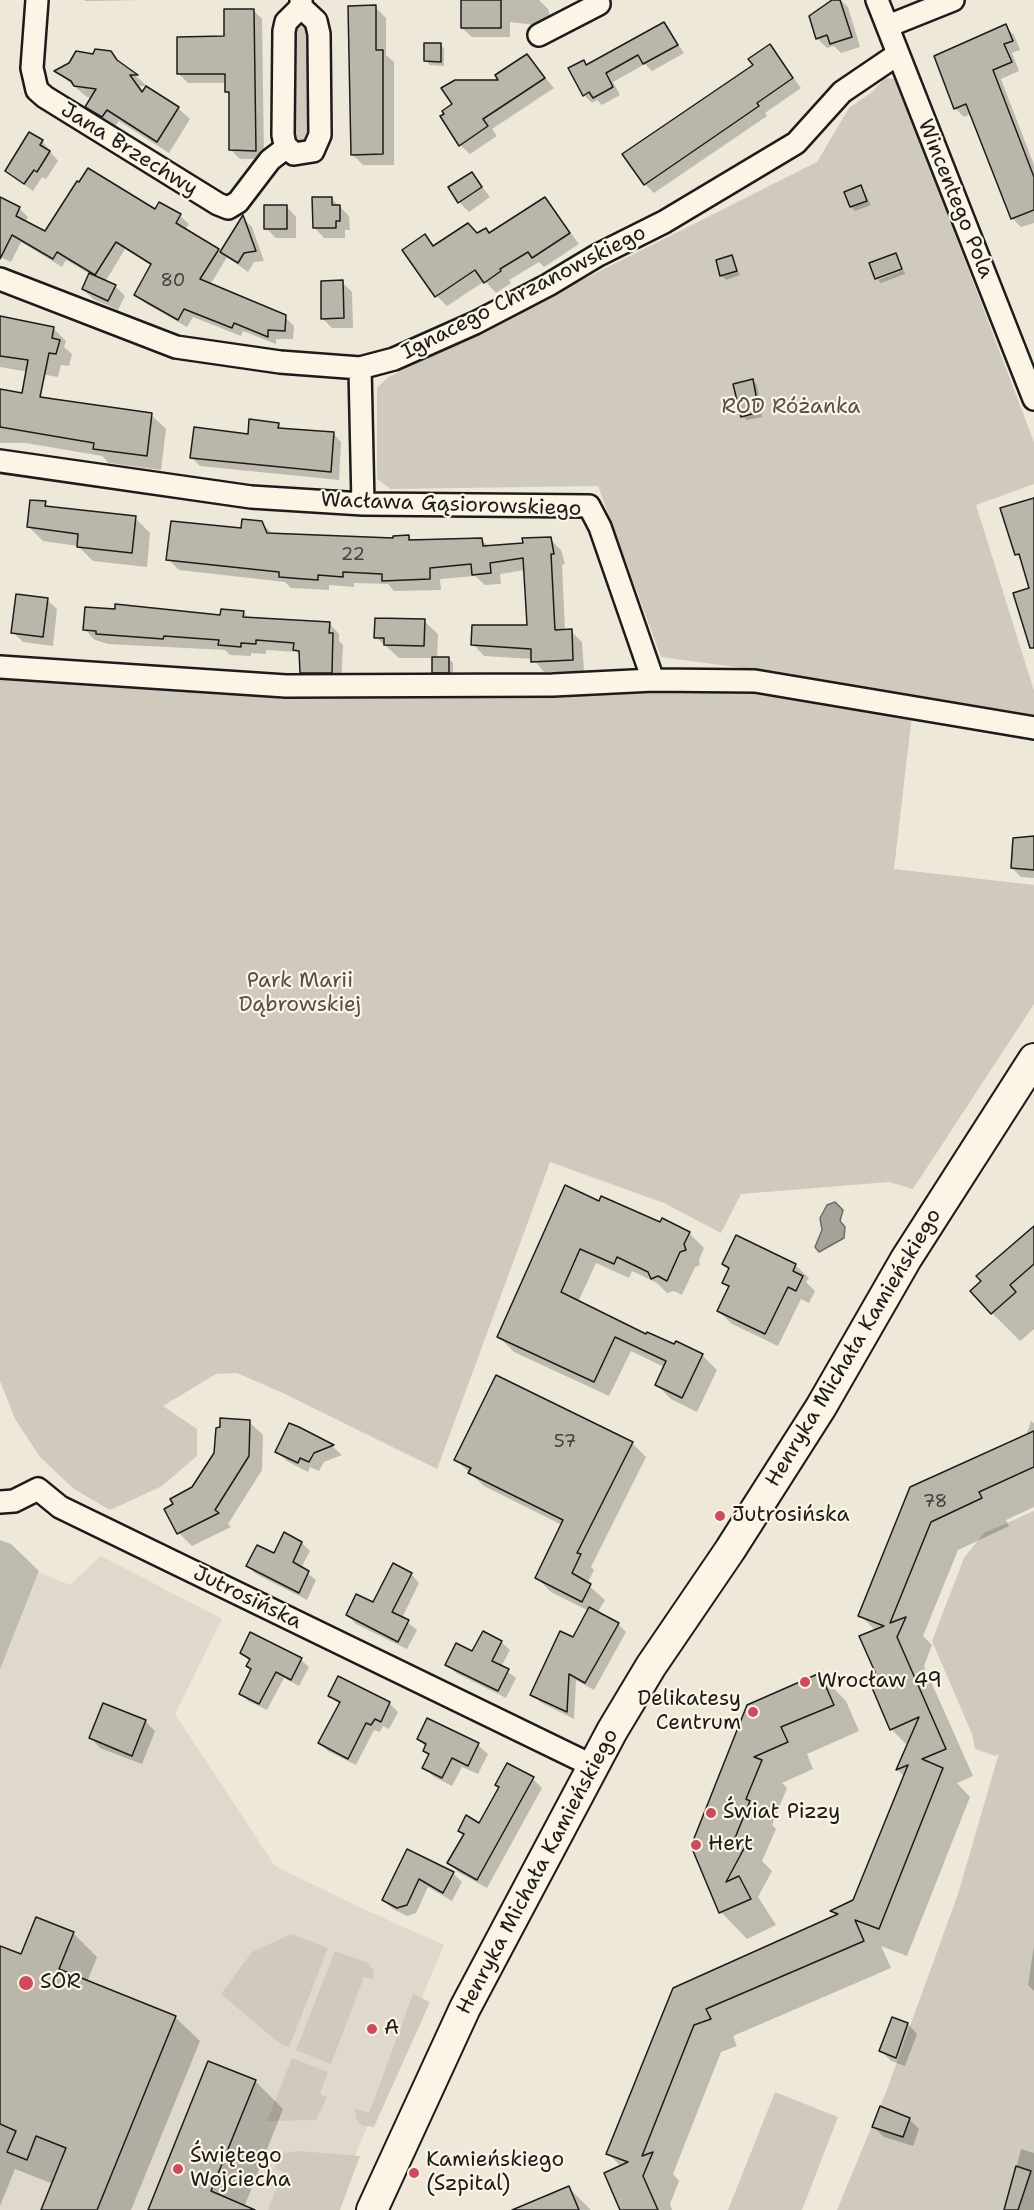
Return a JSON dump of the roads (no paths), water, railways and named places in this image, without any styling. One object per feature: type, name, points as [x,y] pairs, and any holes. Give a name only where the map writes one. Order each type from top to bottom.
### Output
[{"type":"street","name":"Jana Brzechwy","points":[[36,0],[32,68],[37,90],[45,98],[218,204],[228,208],[238,202],[270,160],[287,147]]},
{"type":"street","points":[[539,35],[598,4],[598,0]]},
{"type":"street","name":"Wincentego Pola","points":[[877,0],[1034,399]]},
{"type":"street","points":[[888,26],[953,0]]},
{"type":"street","points":[[301,3],[316,21],[319,34],[320,135],[313,152],[294,154],[287,147],[283,135],[284,31],[286,22],[301,3]]},
{"type":"street","name":"Ignacego Chrzanowskiego","points":[[0,279],[176,347],[280,362],[360,368],[394,359],[475,323],[664,222],[796,142],[842,92],[898,54]]},
{"type":"street","points":[[360,368],[363,504]]},
{"type":"street","name":"Wacława Gąsiorowskiego","points":[[0,461],[251,497],[363,504],[589,506],[600,527],[653,680]]},
{"type":"street","points":[[0,667],[286,686],[553,685],[653,680],[755,681],[1034,728]]},
{"type":"street","name":"Henryka Michała Kamieńskiego","points":[[372,2210],[465,2008],[593,1766],[651,1666],[730,1550],[820,1407],[906,1259],[1034,1059]]},
{"type":"street","name":"Jutrosińska","points":[[0,1502],[14,1501],[38,1489],[60,1507],[593,1766]]},
{"type":"place","name":"Jutrosińska","points":[[720,1516]]},
{"type":"place","name":"Wrocław 49","points":[[805,1682]]},
{"type":"place","name":"Delikatesy Centrum","points":[[753,1712]]},
{"type":"place","name":"Świat Pizzy","points":[[711,1813]]},
{"type":"place","name":"Hert","points":[[696,1845]]},
{"type":"place","name":"SOR","points":[[26,1983]]},
{"type":"place","name":"A","points":[[372,2029]]},
{"type":"place","name":"Świętego Wojciecha","points":[[178,2169]]},
{"type":"place","name":"Kamieńskiego (Szpital)","points":[[414,2173]]},
{"type":"park label","name":"ROD Różanka","points":[[791,408]]},
{"type":"park label","name":"Park Marii Dąbrowskiej","points":[[300,994]]}]
